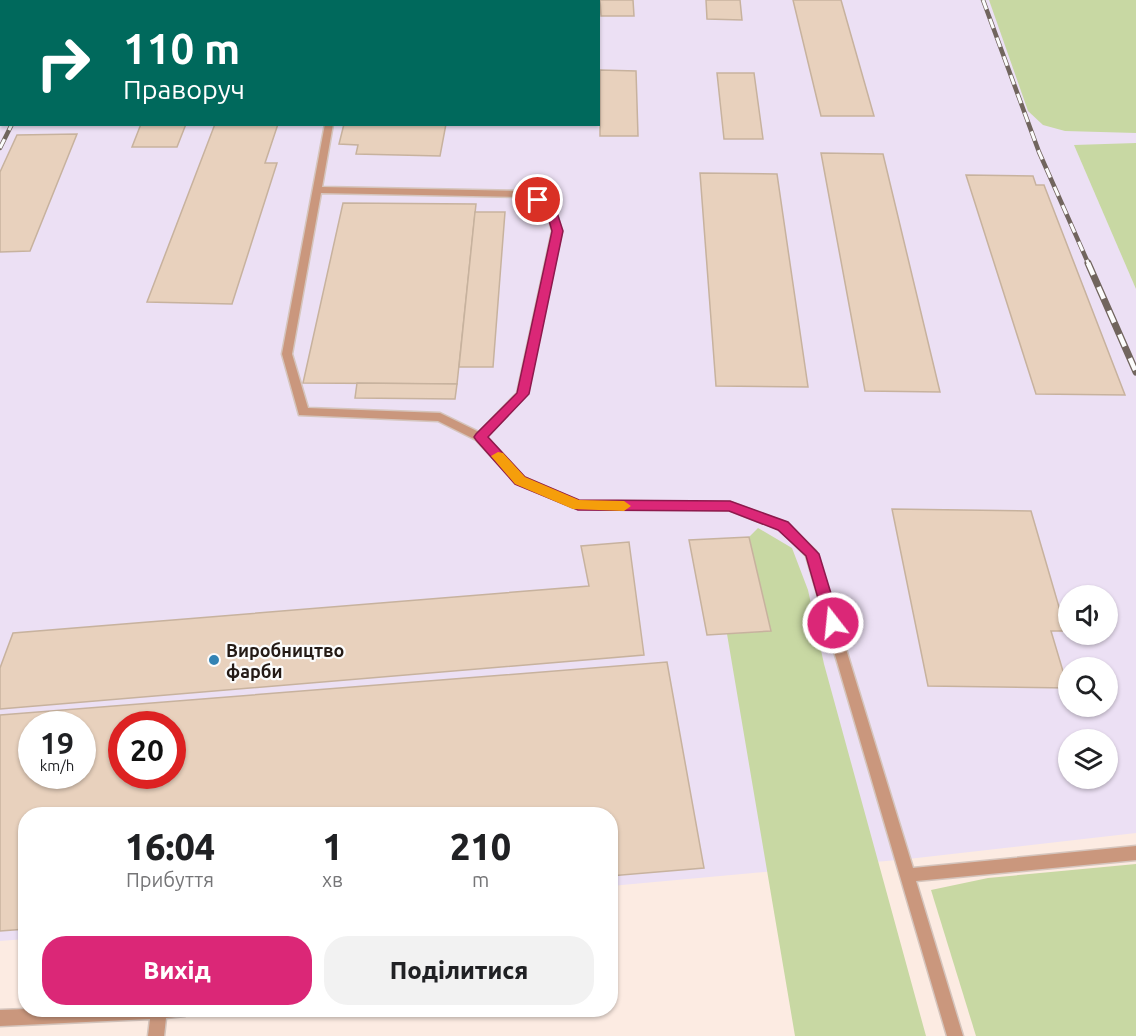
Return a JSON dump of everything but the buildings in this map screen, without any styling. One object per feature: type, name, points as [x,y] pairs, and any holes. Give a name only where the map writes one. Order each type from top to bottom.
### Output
[{"type":"lane","points":[[329,126],[287,354],[303,412],[440,417],[480,437],[520,480],[578,505],[730,506],[783,526],[812,554],[956,1036]]},
{"type":"lane","points":[[317,190],[526,194],[550,206],[558,231],[522,394],[480,437]]},
{"type":"lane","points":[[908,875],[1136,853]]},
{"type":"lane","points":[[0,1018],[23,1017]]},
{"type":"lane","points":[[156,1036],[158,1017]]},
{"type":"shaded area","points":[[600,0],[1136,0],[1136,833],[908,859],[618,885],[618,807],[18,807],[18,940],[0,941],[0,126],[600,126]]},
{"type":"green space","points":[[989,0],[1136,0],[1136,133],[1065,131],[1043,125],[1028,111]]},
{"type":"green space","points":[[1136,143],[1136,289],[1074,145]]},
{"type":"green space","points":[[758,528],[792,548],[808,590],[824,664],[926,1036],[795,1036],[727,634],[771,631],[749,537]]},
{"type":"green space","points":[[1136,864],[1136,1036],[976,1036],[931,890],[988,878]]},
{"type":"railway","points":[[983,0],[1039,152],[1089,265]]},
{"type":"railway","points":[[0,148],[11,126]]},
{"type":"railway","points":[[1088,263],[1136,372]]},
{"type":"slow traffic","points":[[498,456],[520,480],[578,505],[624,506]]},
{"type":"place","name":"Виробництво фарби","points":[[214,660]]},
{"type":"route","points":[[538,200],[550,206],[558,231],[522,394],[480,437],[520,480],[578,505],[730,506],[783,526],[812,554],[833,623]]}]
